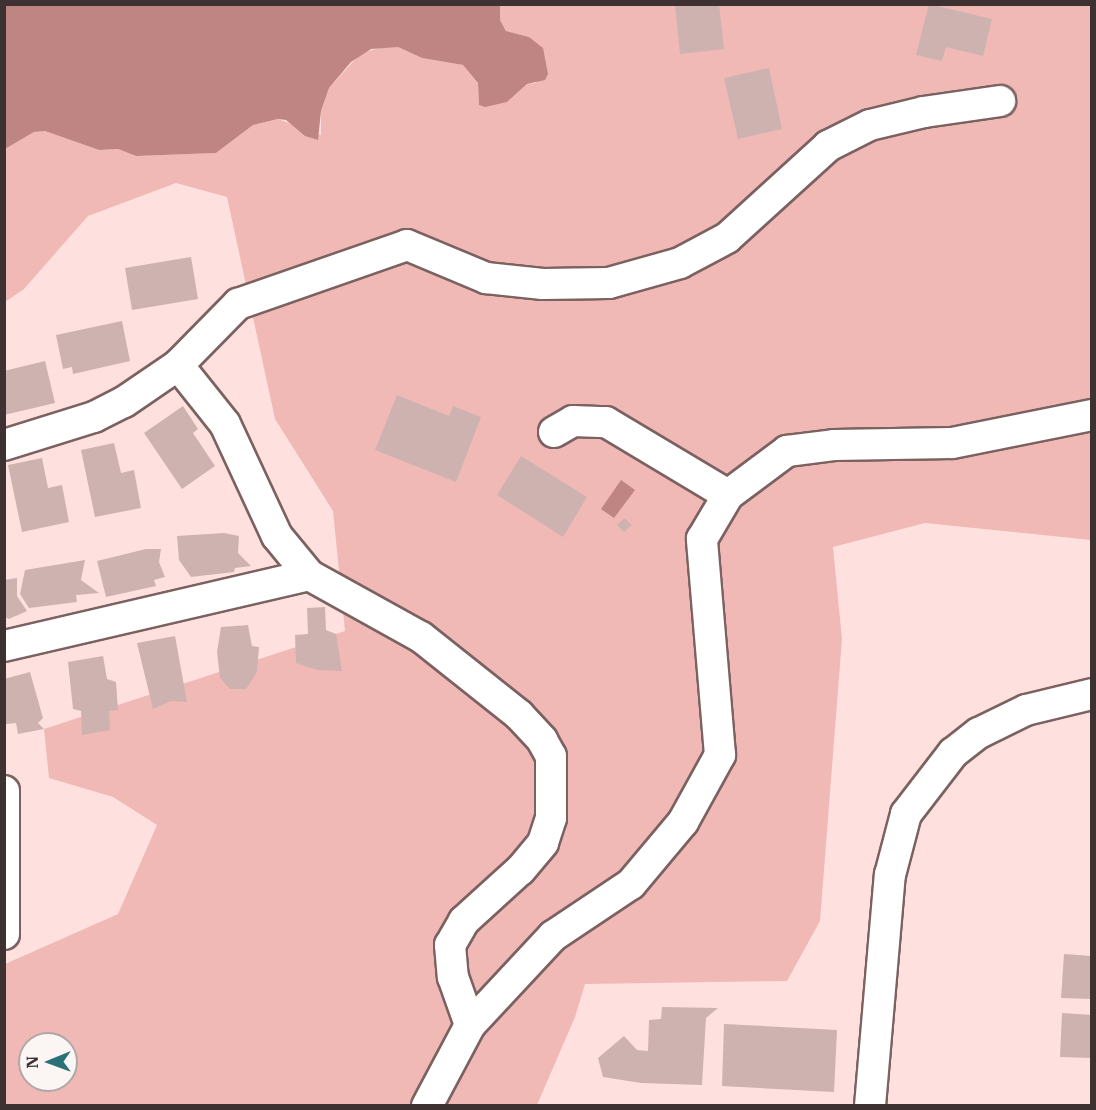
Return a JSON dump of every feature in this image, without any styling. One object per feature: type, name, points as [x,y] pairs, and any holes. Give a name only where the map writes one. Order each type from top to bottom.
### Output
[{"type":"street","points":[[4,445],[94,417],[124,402],[178,365],[238,304],[407,246],[486,278],[543,284],[609,283],[680,263],[727,238],[828,146],[870,125],[924,112],[1000,101]]},
{"type":"street","points":[[178,365],[225,424],[277,536],[309,575],[430,644],[519,716],[542,740],[551,756],[551,818],[543,843],[520,870],[464,921],[450,945],[453,977],[470,1025]]},
{"type":"street","points":[[428,1106],[470,1025],[553,936],[631,884],[683,822],[720,754],[702,539],[728,495],[787,451],[834,445],[952,443],[1092,415]]},
{"type":"street","points":[[554,432],[573,421],[606,422],[728,495]]},
{"type":"street","points":[[4,646],[309,575]]},
{"type":"street","points":[[870,1106],[890,875],[906,814],[953,753],[979,733],[1026,710],[1092,694]]},
{"type":"street","points":[[4,790],[4,934]]},
{"type":"shaded area","points":[[5,4],[500,5],[500,20],[506,31],[529,37],[543,48],[548,74],[545,80],[527,84],[507,102],[485,107],[479,105],[478,83],[463,65],[422,58],[398,47],[371,49],[351,62],[329,88],[321,111],[318,140],[305,136],[286,120],[278,119],[253,125],[216,153],[136,156],[118,149],[99,150],[45,131],[34,132],[5,149]]},
{"type":"shaded area","points":[[500,5],[1091,5],[1091,540],[925,523],[833,547],[842,639],[820,921],[787,981],[585,984],[575,1017],[537,1105],[5,1105],[5,964],[118,914],[157,825],[113,797],[49,778],[44,729],[345,631],[333,511],[275,419],[227,197],[176,183],[88,216],[24,289],[5,302],[5,149],[34,132],[45,131],[99,150],[118,149],[136,156],[216,153],[253,125],[278,119],[321,135],[321,111],[329,88],[361,53],[383,47],[398,47],[422,58],[463,65],[478,83],[479,105],[507,102],[527,84],[536,83],[529,37],[506,31],[500,20]]},
{"type":"shaded area","points":[[621,480],[635,490],[614,518],[601,509]]},
{"type":"building","points":[[675,4],[719,4],[724,49],[680,54]]},
{"type":"building","points":[[929,4],[992,19],[983,56],[946,47],[942,61],[916,55]]},
{"type":"building","points":[[769,68],[782,129],[738,139],[724,78]]},
{"type":"building","points":[[191,257],[198,299],[132,310],[125,268]]},
{"type":"building","points":[[122,321],[130,361],[73,374],[72,367],[63,369],[56,335]]},
{"type":"building","points":[[45,361],[55,403],[4,415],[4,371]]},
{"type":"building","points":[[397,395],[449,416],[453,406],[481,417],[456,482],[375,450]]},
{"type":"building","points":[[183,406],[198,429],[193,433],[215,466],[182,489],[144,433]]},
{"type":"building","points":[[114,443],[121,473],[134,470],[141,508],[95,517],[81,450]]},
{"type":"building","points":[[521,456],[587,497],[563,537],[497,495]]},
{"type":"building","points":[[42,458],[48,488],[62,485],[69,522],[22,532],[8,465]]},
{"type":"building","points":[[624,518],[632,525],[624,532],[617,525]]},
{"type":"building","points":[[224,533],[239,536],[238,553],[251,566],[235,568],[234,572],[191,577],[179,560],[177,536]]},
{"type":"building","points":[[146,549],[161,549],[159,562],[165,577],[154,580],[156,586],[106,597],[97,561]]},
{"type":"building","points":[[85,560],[81,580],[99,593],[76,595],[77,602],[29,608],[20,594],[25,570]]},
{"type":"building","points":[[17,578],[17,596],[27,611],[9,619],[4,617],[4,580]]},
{"type":"building","points":[[325,607],[326,630],[336,634],[342,671],[317,670],[296,663],[295,635],[308,634],[307,608]]},
{"type":"building","points":[[248,625],[252,646],[259,647],[257,672],[246,689],[230,689],[220,678],[217,652],[221,627]]},
{"type":"building","points":[[175,636],[187,702],[171,701],[153,709],[137,643]]},
{"type":"building","points":[[103,656],[107,679],[116,682],[118,710],[109,711],[110,730],[82,735],[81,711],[73,709],[68,662]]},
{"type":"building","points":[[30,672],[43,718],[38,723],[44,729],[18,734],[16,723],[6,724],[4,679]]},
{"type":"building","points":[[1064,954],[1092,956],[1092,999],[1061,998]]},
{"type":"building","points":[[662,1007],[718,1008],[706,1018],[702,1085],[641,1083],[603,1077],[598,1058],[624,1036],[637,1050],[648,1051],[649,1020],[661,1019]]},
{"type":"building","points":[[1062,1013],[1092,1015],[1092,1058],[1060,1057]]},
{"type":"building","points":[[724,1024],[837,1030],[834,1092],[722,1086]]}]
